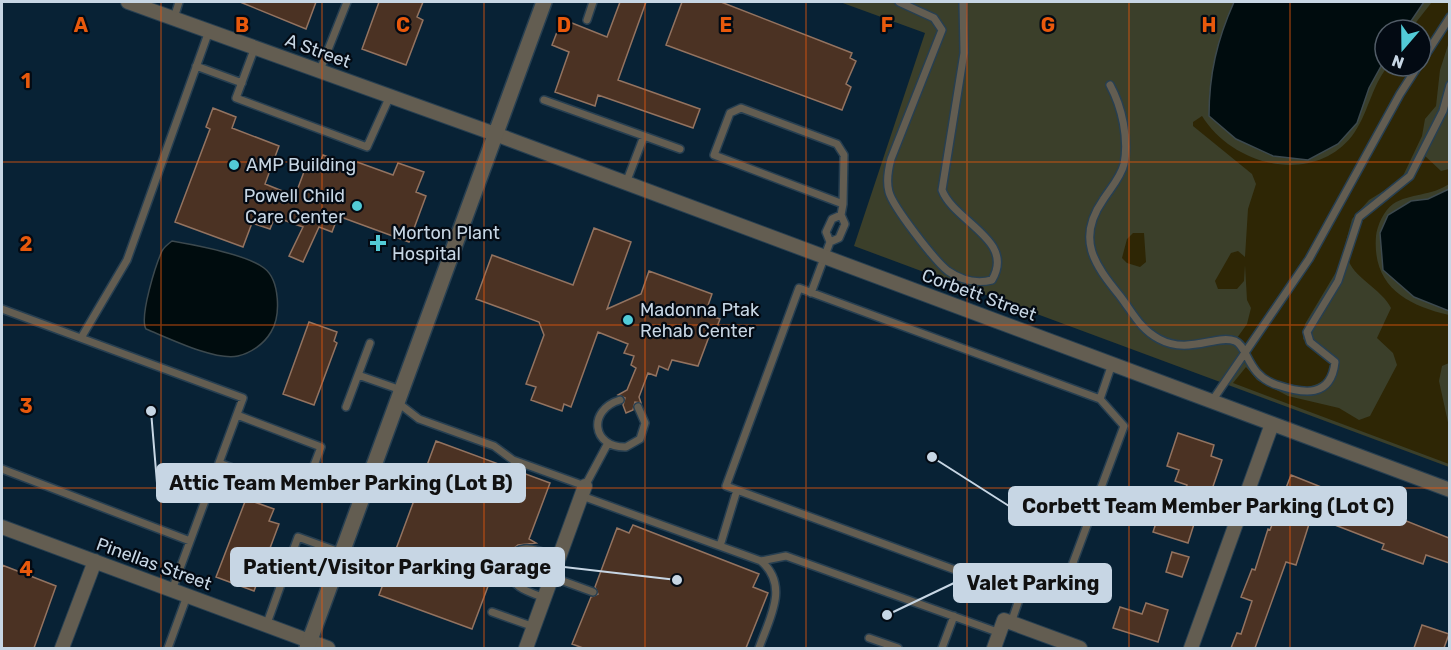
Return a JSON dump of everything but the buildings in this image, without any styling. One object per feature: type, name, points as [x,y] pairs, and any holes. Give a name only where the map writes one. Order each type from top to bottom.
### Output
[{"type":"street","name":"A Street","points":[[130,2],[495,134]]},
{"type":"street","points":[[308,645],[544,2]]},
{"type":"street","name":"Corbett Street","points":[[495,134],[1449,490]]},
{"type":"street","points":[[1191,648],[1272,424]]},
{"type":"street","points":[[526,648],[583,491]]},
{"type":"street","name":"Pinellas Street","points":[[2,527],[266,626],[308,645],[328,648]]},
{"type":"street","points":[[62,648],[95,561]]},
{"type":"street","points":[[994,648],[1005,625],[1080,648]]},
{"type":"lane","points":[[174,18],[179,2]]},
{"type":"lane","points":[[320,70],[346,2]]},
{"type":"lane","points":[[587,20],[593,2]]},
{"type":"lane","points":[[899,2],[920,14],[934,18],[942,30],[891,159],[888,172],[890,195],[898,210],[947,270],[975,282],[984,282],[992,280],[997,272],[998,261],[994,248],[980,230],[947,202],[942,190],[964,53],[963,2]]},
{"type":"lane","points":[[1433,43],[1449,17]]},
{"type":"lane","points":[[81,338],[127,260],[209,31]]},
{"type":"lane","points":[[255,47],[236,98],[367,147],[390,96]]},
{"type":"lane","points":[[196,66],[242,83]]},
{"type":"lane","points":[[1212,401],[1309,259],[1410,78]]},
{"type":"lane","points":[[1110,85],[1120,103],[1124,124],[1124,164],[1114,184],[1094,213],[1089,233],[1090,248],[1099,270],[1143,329],[1161,341],[1183,346],[1232,340],[1240,344],[1250,366],[1272,384],[1296,392],[1316,391],[1328,384],[1334,375],[1335,362],[1310,342],[1307,332],[1338,281],[1359,217],[1410,176],[1443,111],[1449,85]]},
{"type":"lane","points":[[544,100],[680,149]]},
{"type":"lane","points":[[830,242],[839,238],[844,224],[841,215],[843,204],[844,155],[837,144],[741,108],[730,113],[714,155],[843,204]]},
{"type":"lane","points":[[626,183],[644,136]]},
{"type":"lane","points":[[811,293],[830,242],[826,232],[832,219],[841,215]]},
{"type":"lane","points":[[799,288],[811,293],[1100,399],[1124,426],[1061,595],[1021,594],[726,486],[799,288]]},
{"type":"lane","points":[[2,309],[243,398],[172,590]]},
{"type":"lane","points":[[346,407],[370,343]]},
{"type":"lane","points":[[1100,399],[1112,364]]},
{"type":"lane","points":[[358,375],[399,396],[419,419],[494,446],[513,460],[583,491],[761,561],[770,568],[775,578],[778,597],[759,648]]},
{"type":"lane","points":[[620,400],[605,407],[598,420],[600,434],[608,443],[626,447],[640,439],[645,423],[638,407]]},
{"type":"lane","points":[[219,463],[303,494],[321,447],[237,415]]},
{"type":"lane","points":[[583,491],[608,443]]},
{"type":"lane","points":[[2,469],[190,541]]},
{"type":"lane","points":[[720,546],[737,490]]},
{"type":"lane","points":[[266,626],[298,537],[342,553]]},
{"type":"lane","points":[[545,598],[513,583],[506,568],[512,554],[528,548],[559,558]]},
{"type":"lane","points":[[761,561],[786,556],[954,616],[1005,625],[1021,594]]},
{"type":"lane","points":[[552,578],[592,592]]},
{"type":"lane","points":[[168,648],[187,596]]},
{"type":"lane","points":[[492,612],[534,627]]},
{"type":"lane","points":[[942,648],[954,616]]},
{"type":"lane","points":[[869,638],[898,648]]},
{"type":"green space","points":[[840,2],[1449,2],[1449,467],[854,246],[925,33]]},
{"type":"sand","points":[[1432,2],[1449,2],[1449,42],[1440,70],[1436,106],[1425,119],[1422,136],[1401,180],[1369,200],[1352,219],[1339,267],[1305,324],[1303,339],[1331,365],[1329,377],[1314,385],[1300,388],[1287,387],[1276,382],[1254,363],[1237,338],[1247,324],[1251,308],[1247,300],[1245,265],[1244,281],[1237,289],[1218,289],[1215,281],[1231,253],[1238,251],[1245,257],[1248,209],[1256,184],[1252,174],[1193,126],[1193,122],[1202,116],[1216,133],[1233,147],[1253,157],[1274,163],[1295,165],[1316,161],[1335,152],[1352,136],[1380,78],[1433,78],[1433,18],[1419,18]]},
{"type":"sand","points":[[1424,155],[1441,171],[1449,169],[1449,184],[1435,191],[1393,204],[1384,214],[1378,228],[1376,253],[1386,280],[1395,290],[1406,299],[1433,311],[1449,315],[1449,363],[1442,366],[1439,381],[1449,427],[1449,464],[1233,383],[1246,367],[1257,380],[1288,396],[1339,408],[1359,420],[1370,416],[1397,365],[1393,353],[1377,338],[1391,308],[1387,301],[1355,271],[1348,258],[1362,218],[1395,192]]},
{"type":"sand","points":[[1133,233],[1144,233],[1146,262],[1140,267],[1127,263],[1122,258],[1127,239]]},
{"type":"shaded area","points":[[1234,2],[1424,2],[1413,18],[1373,18],[1375,78],[1357,123],[1338,144],[1308,160],[1273,156],[1236,139],[1209,116],[1215,57]]},
{"type":"shaded area","points":[[1449,189],[1449,311],[1414,297],[1383,270],[1380,233],[1388,215],[1411,201],[1428,199]]},
{"type":"shaded area","points":[[172,241],[245,258],[264,268],[276,289],[277,308],[271,332],[261,344],[243,355],[228,357],[192,348],[146,329],[144,323],[146,302],[152,278],[162,251]]},
{"type":"place","name":"AMP Building","points":[[234,165]]},
{"type":"place","name":"Powell Child Care Center","points":[[357,206]]},
{"type":"place","name":"Morton Plant Hospital","points":[[378,243]]},
{"type":"place","name":"Madonna Ptak Rehab Center","points":[[628,320]]},
{"type":"place","name":"Attic Team Member Parking (Lot B)","points":[[151,411]]},
{"type":"place","name":"Corbett Team Member Parking (Lot C)","points":[[932,457]]},
{"type":"place","name":"Patient/Visitor Parking Garage","points":[[677,580]]},
{"type":"place","name":"Valet Parking","points":[[887,615]]}]
